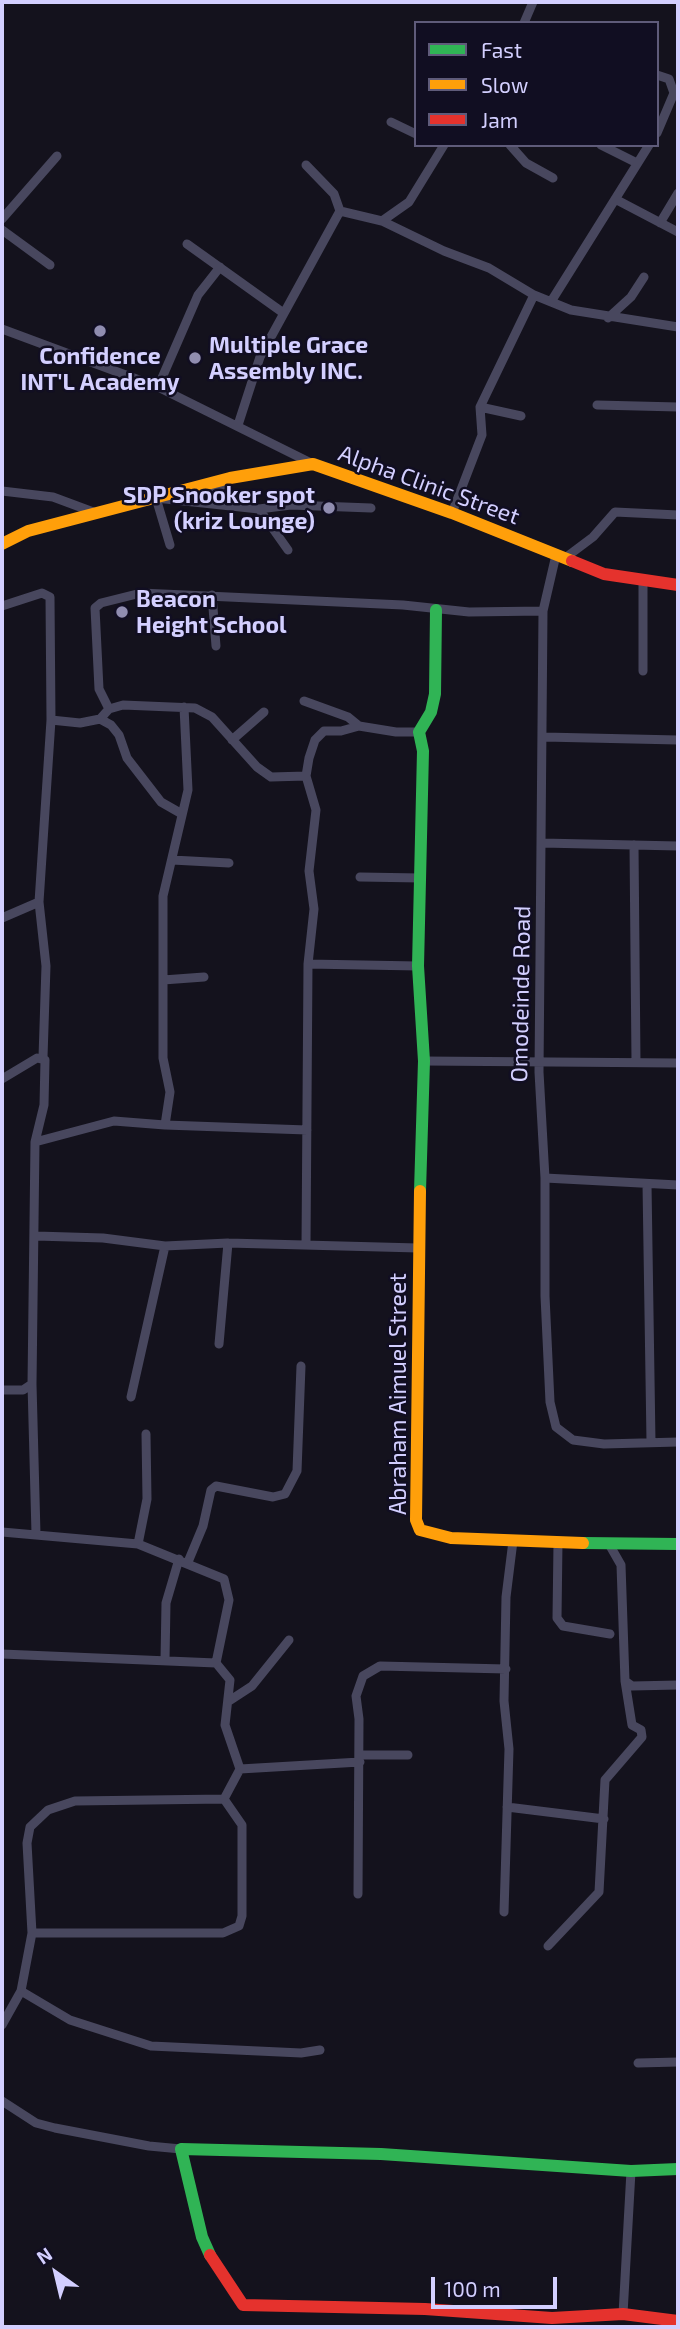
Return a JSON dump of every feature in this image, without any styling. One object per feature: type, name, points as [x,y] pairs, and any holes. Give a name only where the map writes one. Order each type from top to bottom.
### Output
[{"type":"street","points":[[525,21],[533,2]]},
{"type":"street","points":[[659,76],[668,79],[674,93],[659,128]]},
{"type":"street","points":[[391,122],[414,133]]},
{"type":"street","points":[[382,221],[409,202],[440,147]]},
{"type":"street","points":[[512,147],[526,163],[553,178]]},
{"type":"street","points":[[605,147],[637,163]]},
{"type":"street","points":[[552,300],[648,147]]},
{"type":"street","points":[[2,219],[57,156]]},
{"type":"street","points":[[238,425],[260,357],[282,312],[340,211],[334,194],[306,165]]},
{"type":"street","points":[[660,223],[678,193]]},
{"type":"street","points":[[615,199],[678,232]]},
{"type":"street","points":[[340,211],[382,221],[444,251],[489,268],[534,295],[582,314],[678,325]]},
{"type":"street","points":[[2,230],[50,265]]},
{"type":"street","points":[[187,244],[282,312]]},
{"type":"street","points":[[158,387],[198,295],[219,267]]},
{"type":"street","points":[[608,318],[631,297],[644,277]]},
{"type":"street","points":[[452,513],[482,435],[480,407],[534,295]]},
{"type":"street","points":[[2,329],[158,387],[313,464]]},
{"type":"street","points":[[597,405],[678,407]]},
{"type":"street","points":[[480,407],[521,416]]},
{"type":"street","name":"Alpha Clinic Street","points":[[2,544],[28,531],[230,478],[313,464],[452,513],[604,574],[678,585]]},
{"type":"street","points":[[203,502],[230,478]]},
{"type":"street","points":[[2,491],[53,497],[96,513]]},
{"type":"street","points":[[170,545],[156,498],[259,509],[291,505],[371,509]]},
{"type":"street","points":[[259,509],[288,550]]},
{"type":"street","points":[[560,556],[593,537],[615,512],[678,515]]},
{"type":"street","name":"Omodeinde Road","points":[[560,556],[543,611],[540,1062],[548,1371],[553,1419],[561,1433],[573,1440],[604,1444],[651,1442]]},
{"type":"street","points":[[643,579],[643,671]]},
{"type":"street","points":[[109,709],[99,689],[95,608],[101,603],[148,592],[403,605],[436,610],[543,611]]},
{"type":"street","points":[[2,606],[42,593],[50,597],[51,720],[40,902],[46,966],[44,1105],[35,1142],[36,1236],[32,1384],[36,1534]]},
{"type":"street","points":[[212,595],[216,646]]},
{"type":"street","points":[[306,1245],[308,964],[314,909],[309,871],[316,810],[306,776],[312,749],[321,733],[359,726],[396,732],[419,732],[431,712],[435,694],[436,610]]},
{"type":"street","points":[[304,701],[348,717],[359,726]]},
{"type":"street","points":[[51,720],[80,723],[100,719],[109,709],[122,705],[184,707],[206,712],[271,777],[306,776]]},
{"type":"street","points":[[165,1125],[170,1092],[163,1058],[163,896],[188,790],[184,707]]},
{"type":"street","points":[[232,740],[264,712]]},
{"type":"street","points":[[100,719],[116,730],[127,758],[161,802],[182,814]]},
{"type":"street","name":"Abraham Aimuel Street","points":[[419,732],[423,751],[418,966],[424,1061],[418,1248],[416,1520],[420,1530],[430,1535],[558,1543],[678,1544]]},
{"type":"street","points":[[544,737],[678,740]]},
{"type":"street","points":[[542,844],[678,846]]},
{"type":"street","points":[[634,845],[636,1062]]},
{"type":"street","points":[[172,860],[229,863]]},
{"type":"street","points":[[360,877],[421,878]]},
{"type":"street","points":[[2,918],[40,902]]},
{"type":"street","points":[[308,964],[418,966]]},
{"type":"street","points":[[163,980],[204,977]]},
{"type":"street","points":[[2,1079],[43,1057]]},
{"type":"street","points":[[424,1061],[678,1063]]},
{"type":"street","points":[[35,1142],[114,1121],[307,1130]]},
{"type":"street","points":[[545,1178],[678,1185]]},
{"type":"street","points":[[647,1184],[651,1442],[678,1442]]},
{"type":"street","points":[[36,1236],[103,1238],[165,1247],[228,1243],[418,1248]]},
{"type":"street","points":[[219,1344],[228,1243]]},
{"type":"street","points":[[131,1397],[165,1247]]},
{"type":"street","points":[[165,1660],[166,1603],[184,1560],[203,1526],[211,1490],[216,1486],[273,1497],[285,1494],[297,1471],[301,1366]]},
{"type":"street","points":[[2,1390],[23,1390],[32,1384]]},
{"type":"street","points":[[138,1544],[147,1499],[146,1434]]},
{"type":"street","points":[[2,1532],[138,1544],[184,1560],[224,1579],[229,1586],[229,1600],[216,1662],[230,1680],[225,1725],[240,1769],[225,1799]]},
{"type":"street","points":[[504,1912],[507,1807],[506,1597],[513,1541]]},
{"type":"street","points":[[558,1543],[557,1618],[563,1626],[610,1634]]},
{"type":"street","points":[[548,1946],[599,1892],[607,1774],[642,1737],[641,1730],[632,1725],[625,1681],[621,1565],[609,1544]]},
{"type":"street","points":[[229,1702],[252,1686],[289,1640]]},
{"type":"street","points":[[2,1654],[216,1662]]},
{"type":"street","points":[[358,1894],[360,1758],[356,1688],[363,1676],[380,1666],[506,1669]]},
{"type":"street","points":[[625,1681],[632,1686],[678,1685]]},
{"type":"street","points":[[240,1769],[408,1755]]},
{"type":"street","points":[[32,1933],[223,1933],[239,1926],[242,1916],[242,1825],[225,1799]]},
{"type":"street","points":[[2,2025],[21,1991],[32,1933],[27,1843],[30,1827],[48,1810],[75,1801],[225,1799]]},
{"type":"street","points":[[507,1807],[604,1819]]},
{"type":"street","points":[[21,1991],[70,2020],[151,2046],[301,2053],[320,2050]]},
{"type":"street","points":[[638,2063],[678,2062]]},
{"type":"street","points":[[2,2101],[36,2123],[55,2128],[149,2146],[207,2152],[381,2154],[631,2171],[678,2169]]},
{"type":"street","points":[[181,2149],[202,2237],[214,2265],[243,2305],[425,2309],[552,2318],[622,2314],[678,2321]]},
{"type":"street","points":[[622,2314],[631,2171]]},
{"type":"traffic: fast","points":[[420,1191],[424,1061],[418,966],[423,751],[419,732],[431,712],[435,694],[436,610]]},
{"type":"traffic: fast","points":[[583,1543],[678,1544]]},
{"type":"traffic: fast","points":[[210,2255],[202,2237],[181,2149],[381,2154],[631,2171],[678,2169]]},
{"type":"traffic: slow","points":[[2,544],[28,531],[230,478],[313,464],[452,513],[572,561]]},
{"type":"traffic: slow","points":[[420,1191],[416,1520],[420,1530],[451,1538],[583,1543]]},
{"type":"traffic: jam","points":[[572,561],[604,574],[678,585]]},
{"type":"traffic: jam","points":[[210,2255],[243,2305],[425,2309],[552,2318],[623,2314],[678,2321]]},
{"type":"place","name":"Confidence INT'L Academy","points":[[100,331]]},
{"type":"place","name":"Multiple Grace Assembly INC.","points":[[195,358]]},
{"type":"place","name":"SDP Snooker spot (kriz Lounge)","points":[[329,508]]},
{"type":"place","name":"Beacon Height School","points":[[122,612]]}]
